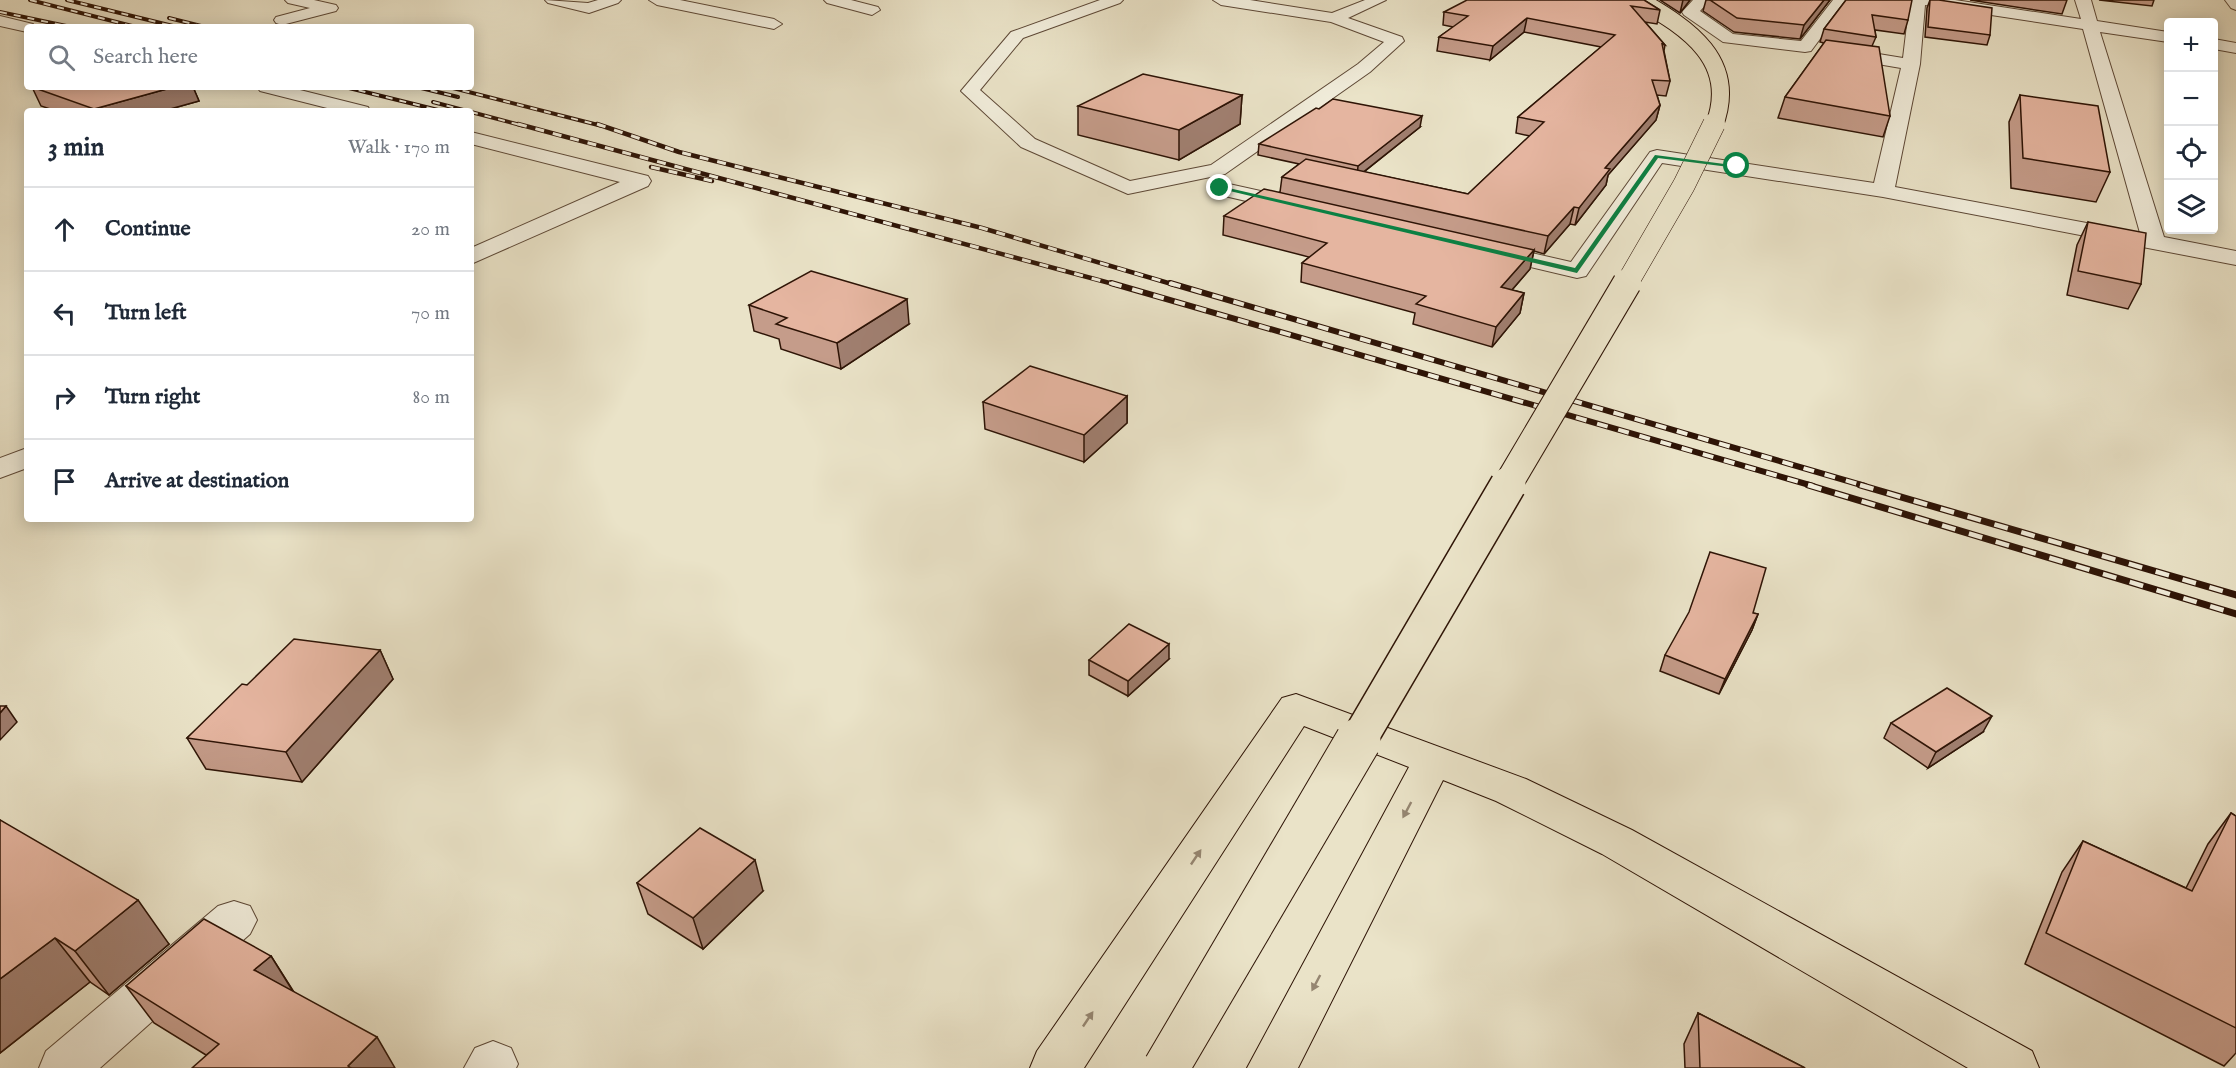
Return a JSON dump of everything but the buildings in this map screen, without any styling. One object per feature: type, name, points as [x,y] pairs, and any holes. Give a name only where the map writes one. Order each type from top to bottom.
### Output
[{"type":"main road","points":[[1166,1068],[1684,185],[1705,144],[1721,98],[1719,78],[1710,58],[1696,39],[1676,22],[1639,0]]},
{"type":"main road","points":[[1055,1068],[1296,708],[1511,790],[1617,842],[2014,1068]]},
{"type":"main road","points":[[1272,1068],[1434,759]]},
{"type":"street","points":[[282,20],[330,8],[293,0]]},
{"type":"street","points":[[553,0],[589,8],[613,0]]},
{"type":"street","points":[[657,0],[774,24]]},
{"type":"street","points":[[832,0],[872,10]]},
{"type":"street","points":[[1115,0],[1017,35],[970,91],[1028,143],[1128,188],[1218,170],[1364,68],[1396,41],[1334,18],[1221,0]]},
{"type":"street","points":[[1334,18],[1378,0]]},
{"type":"street","points":[[1702,0],[1690,12],[1729,38],[1805,47],[1911,64]]},
{"type":"street","points":[[1805,47],[1840,0]]},
{"type":"street","points":[[1883,191],[1911,64],[1918,0]]},
{"type":"street","points":[[1925,0],[2164,36]]},
{"type":"street","points":[[2083,0],[2154,242]]},
{"type":"street","points":[[2234,0],[2236,5]]},
{"type":"street","points":[[0,21],[24,26]]},
{"type":"street","points":[[2218,45],[2236,48]]},
{"type":"street","points":[[278,90],[350,108]]},
{"type":"street","points":[[474,139],[640,181],[474,256]]},
{"type":"street","points":[[1462,244],[1577,271],[1657,156],[1883,191],[2236,258]]},
{"type":"street","points":[[1220,188],[1324,212]]},
{"type":"street","points":[[0,469],[24,458]]},
{"type":"street","points":[[64,1068],[234,920]]},
{"type":"railway","points":[[30,0],[124,24]]},
{"type":"railway","points":[[67,0],[165,24]]},
{"type":"railway","points":[[0,12],[57,24]]},
{"type":"railway","points":[[169,18],[193,24]]},
{"type":"railway","points":[[357,90],[430,108]]},
{"type":"railway","points":[[429,90],[458,97]]},
{"type":"railway","points":[[461,90],[602,126]]},
{"type":"railway","points":[[433,102],[456,108]]},
{"type":"railway","points":[[474,113],[524,126]]},
{"type":"railway","points":[[518,124],[1117,285]]},
{"type":"railway","points":[[597,124],[679,152],[982,228],[1175,285]]},
{"type":"railway","points":[[651,167],[712,181]]},
{"type":"railway","points":[[1111,283],[1813,486]]},
{"type":"railway","points":[[1170,283],[1865,486]]},
{"type":"railway","points":[[1808,485],[2236,614]]},
{"type":"railway","points":[[1860,485],[2236,595]]},
{"type":"route","points":[[1220,188],[1577,271],[1657,156],[1737,166]]}]
